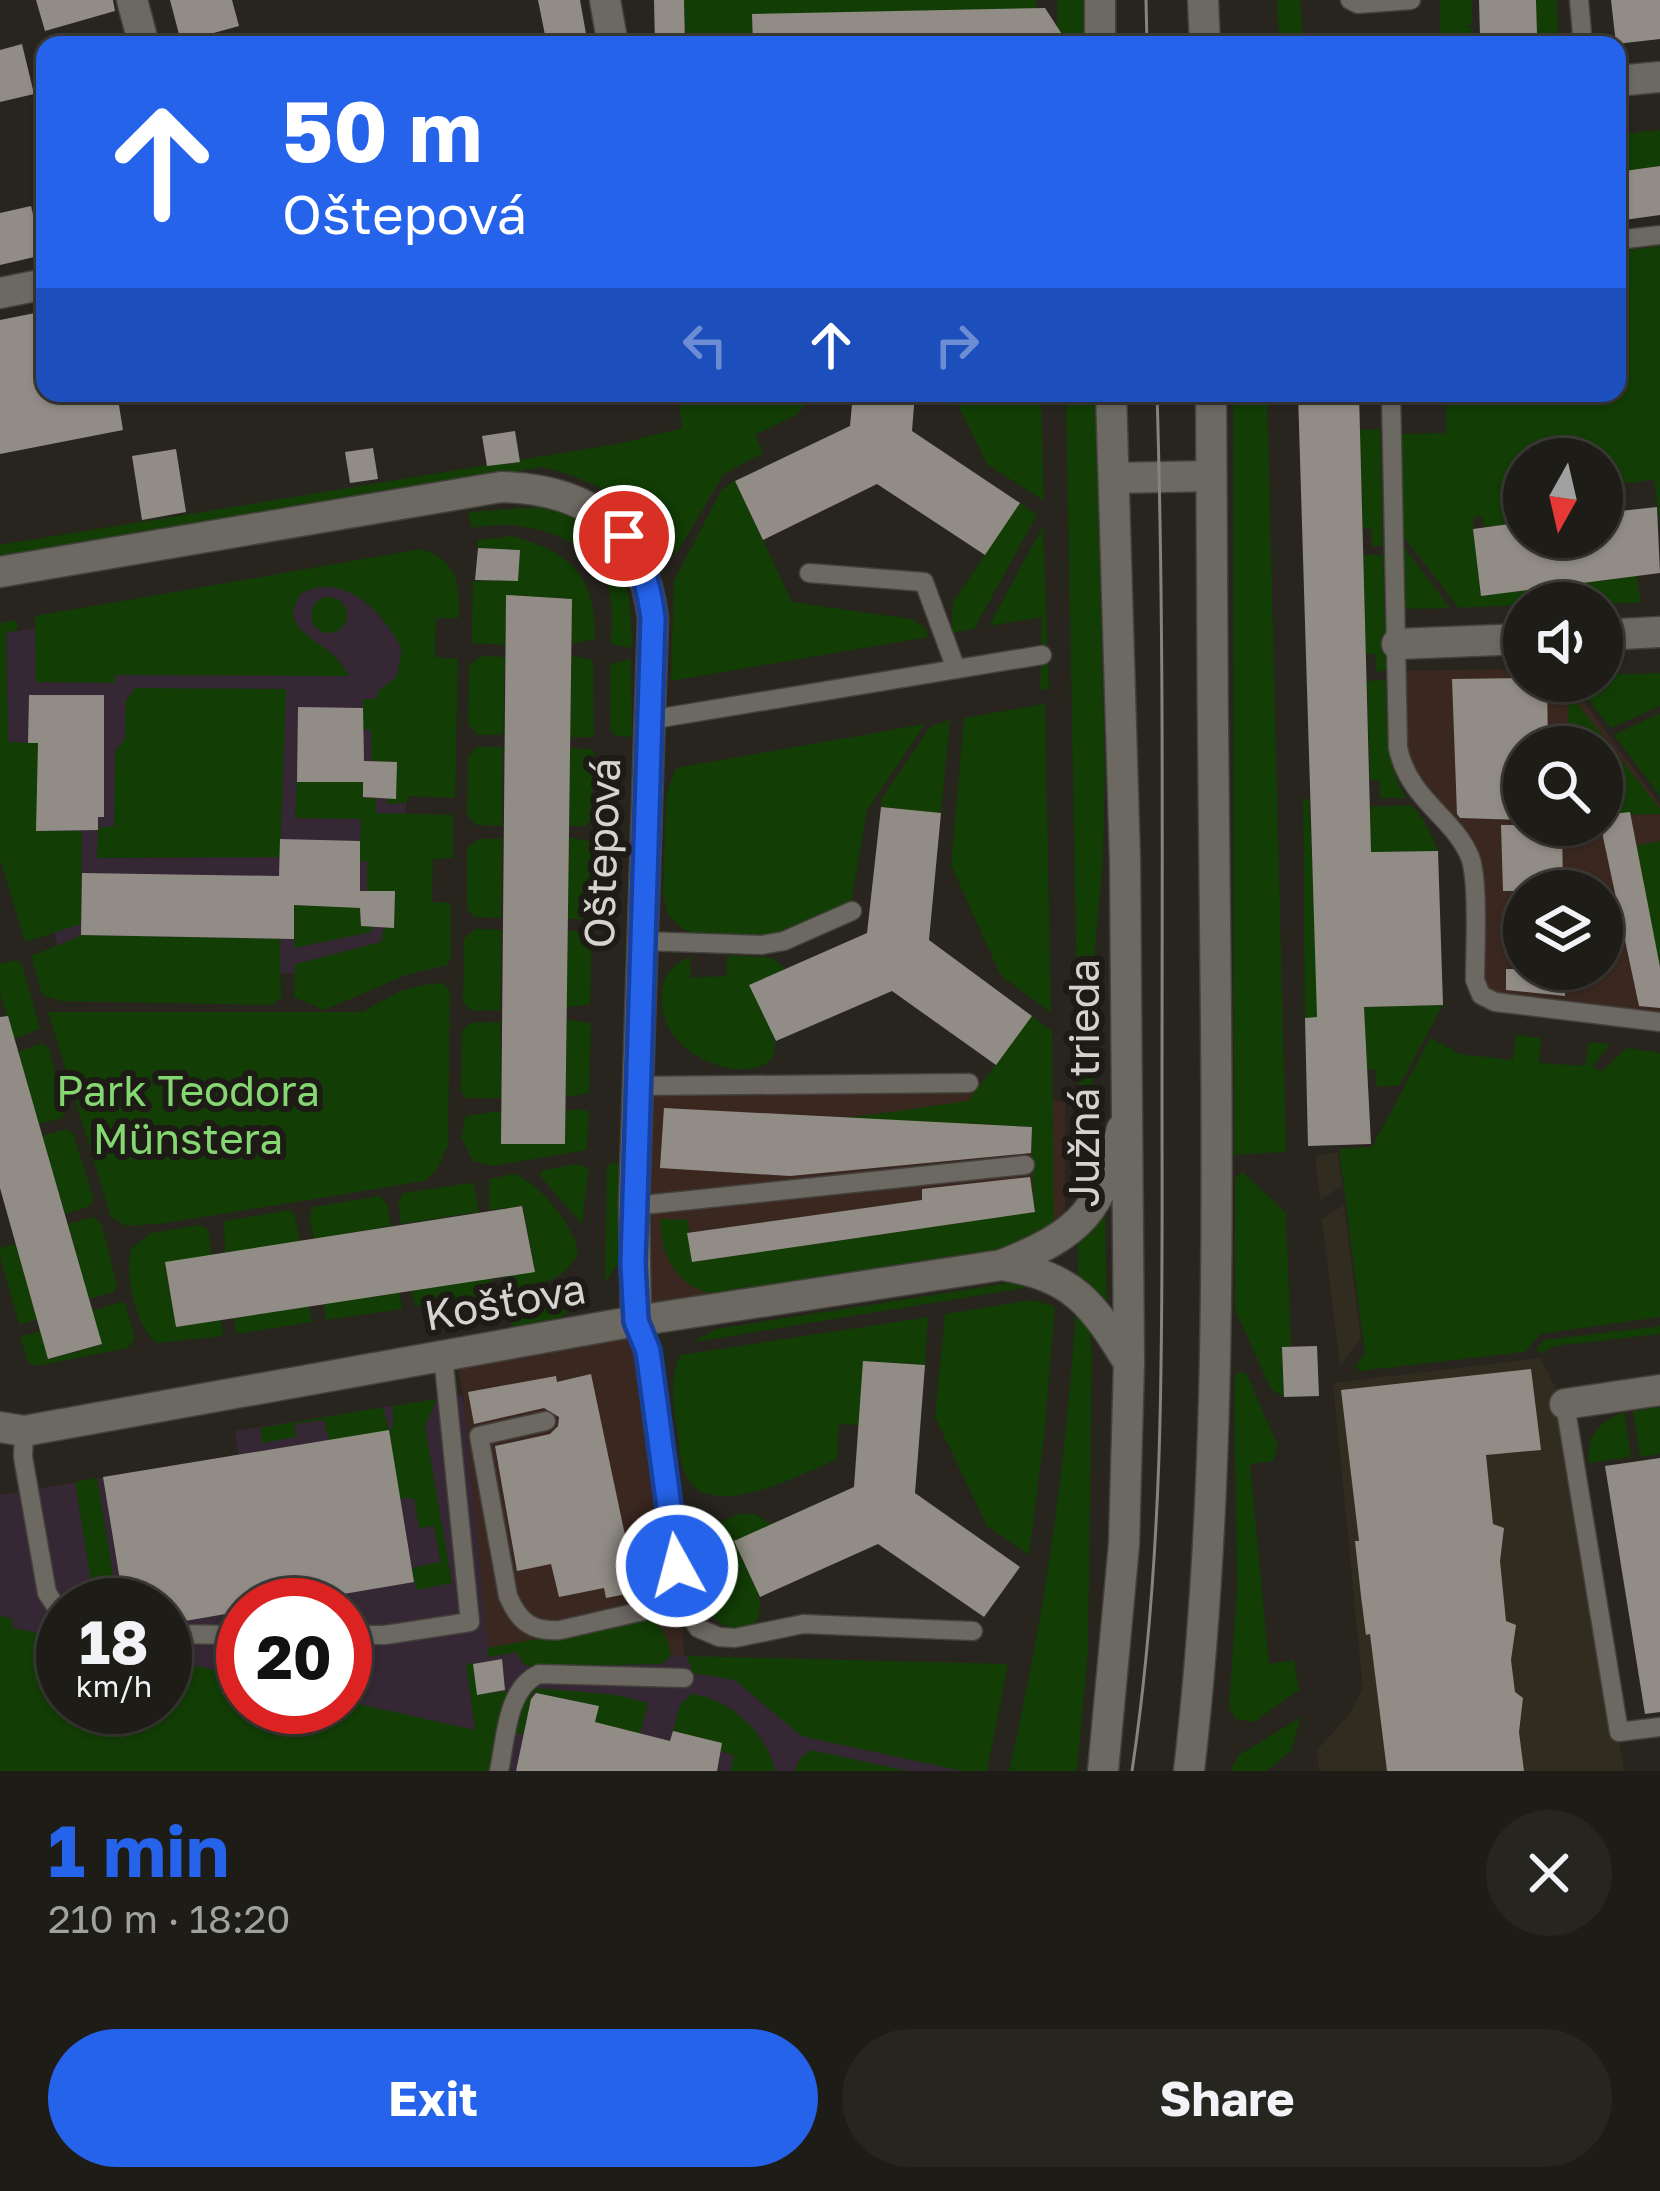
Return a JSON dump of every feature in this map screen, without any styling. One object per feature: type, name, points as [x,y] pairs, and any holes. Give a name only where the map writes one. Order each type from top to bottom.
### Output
[{"type":"street","points":[[132,0],[142,36]]},
{"type":"street","points":[[605,0],[611,36]]},
{"type":"street","points":[[1100,0],[1100,36]]},
{"type":"street","points":[[1203,0],[1205,36]]},
{"type":"street","points":[[1626,81],[1660,77]]},
{"type":"street","points":[[0,293],[36,286]]},
{"type":"street","name":"Južná trieda","points":[[1103,1771],[1123,1559],[1129,1363],[1111,402]]},
{"type":"street","points":[[1189,1771],[1213,1488],[1218,1167],[1211,402]]},
{"type":"street","points":[[1115,478],[1211,476]]},
{"type":"street","name":"Oštepová","points":[[0,572],[501,487],[550,492],[581,502],[606,518],[639,557],[653,618],[634,1206],[636,1321]]},
{"type":"street","points":[[1623,634],[1660,632]]},
{"type":"street","points":[[1397,644],[1503,640]]},
{"type":"street","points":[[1002,1265],[1065,1236],[1095,1204],[1111,1170],[1127,1111]]},
{"type":"street","points":[[1002,1265],[1048,1274],[1083,1297],[1129,1363]]},
{"type":"street","name":"Košťova","points":[[12,1429],[636,1321],[1002,1265]]},
{"type":"street","points":[[1565,1404],[1660,1390]]},
{"type":"lane","points":[[1350,0],[1358,4],[1411,0]]},
{"type":"lane","points":[[1579,0],[1581,36]]},
{"type":"lane","points":[[1626,239],[1660,235]]},
{"type":"lane","points":[[1391,402],[1401,764],[1468,853],[1475,980],[1481,995],[1495,1002],[1660,1022]]},
{"type":"lane","points":[[809,573],[925,583],[956,669]]},
{"type":"lane","points":[[649,720],[1042,655]]},
{"type":"lane","points":[[641,941],[762,945],[784,941],[852,911]]},
{"type":"lane","points":[[638,1086],[970,1083]]},
{"type":"lane","points":[[634,1206],[1025,1165]]},
{"type":"lane","points":[[636,1321],[648,1351],[682,1602],[698,1628],[735,1638],[803,1624],[973,1631]]},
{"type":"lane","points":[[372,1635],[470,1622],[443,1355]]},
{"type":"lane","points":[[1565,1404],[1619,1732],[1660,1727]]},
{"type":"lane","points":[[546,1421],[478,1436],[508,1596],[516,1614],[543,1631],[560,1630],[682,1602]]},
{"type":"lane","points":[[12,1429],[23,1457],[44,1578]]},
{"type":"lane","points":[[499,1771],[514,1702],[530,1678],[539,1674],[684,1678]]},
{"type":"shaded area","points":[[406,563],[406,939],[328,974],[66,972],[9,786],[6,633]]},
{"type":"shaded area","points":[[1503,669],[1503,702],[1584,702],[1602,726],[1503,726],[1503,846],[1623,846],[1623,755],[1660,805],[1660,1020],[1481,995],[1472,864],[1409,781],[1397,671]]},
{"type":"shaded area","points":[[969,1083],[1065,1103],[1065,1236],[1040,1250],[637,1321],[682,1602],[684,1656],[539,1653],[488,1657],[455,1354],[636,1321],[638,1086]]},
{"type":"shaded area","points":[[1338,1152],[1342,1186],[1320,1200],[1315,1156]]},
{"type":"shaded area","points":[[1344,1205],[1361,1339],[1340,1365],[1322,1219]]},
{"type":"shaded area","points":[[1540,1358],[1565,1404],[1624,1771],[1319,1771],[1317,1750],[1347,1717],[1363,1689],[1333,1383]]},
{"type":"shaded area","points":[[463,1395],[489,1657],[517,1652],[1003,1664],[979,1771],[0,1771],[0,1495],[238,1455],[235,1431]]},
{"type":"green space","points":[[684,0],[1036,0],[1036,36],[954,36],[753,14],[753,36],[686,36]]},
{"type":"green space","points":[[1057,0],[1084,0],[1086,36],[1063,36],[1057,27]]},
{"type":"green space","points":[[1277,0],[1300,0],[1304,36],[1279,36]]},
{"type":"green space","points":[[1440,0],[1472,0],[1472,25],[1466,25],[1473,36],[1389,36],[1440,33]]},
{"type":"green space","points":[[1536,0],[1557,0],[1558,36],[1480,36],[1537,34]]},
{"type":"green space","points":[[1660,130],[1660,166],[1626,171],[1626,134]]},
{"type":"green space","points":[[1660,246],[1660,524],[1654,480],[1623,483],[1623,438],[1503,438],[1503,525],[1484,527],[1482,516],[1474,517],[1473,529],[1503,551],[1503,558],[1513,558],[1546,582],[1503,582],[1503,606],[1459,608],[1403,536],[1401,434],[1446,433],[1446,402],[1626,402],[1626,250]]},
{"type":"green space","points":[[679,402],[808,402],[797,414],[755,435],[763,453],[724,474],[676,554],[635,509],[582,480],[543,467],[14,558],[0,554],[0,545],[622,443],[682,428]]},
{"type":"green space","points":[[956,402],[1041,402],[1044,501],[987,464]]},
{"type":"green space","points":[[1066,402],[1095,402],[1105,772],[1093,971],[1092,1168],[1080,1168]]},
{"type":"green space","points":[[1233,402],[1267,402],[1286,1152],[1234,1155]]},
{"type":"green space","points":[[1380,429],[1383,546],[1372,546],[1372,529],[1363,528],[1360,430]]},
{"type":"green space","points":[[735,481],[792,602],[911,619],[925,627],[928,637],[671,681],[674,581],[722,489]]},
{"type":"green space","points":[[1020,503],[1037,515],[974,629],[951,633],[953,602]]},
{"type":"green space","points":[[538,507],[587,526],[615,556],[629,597],[632,648],[611,644],[608,587],[586,554],[570,542],[531,528],[472,528],[468,512]]},
{"type":"green space","points":[[1043,526],[1049,689],[1040,689],[1042,617],[989,626]]},
{"type":"green space","points":[[512,536],[550,550],[576,570],[591,599],[595,640],[572,643],[572,599],[507,595],[505,645],[472,643],[473,581],[518,581],[520,550],[478,548],[478,540]]},
{"type":"green space","points":[[1404,547],[1450,608],[1405,609]]},
{"type":"green space","points":[[422,549],[450,567],[459,595],[459,618],[436,618],[435,657],[458,659],[455,798],[408,796],[407,803],[387,804],[387,798],[396,797],[396,762],[372,761],[371,730],[363,729],[363,699],[377,699],[378,691],[396,678],[402,649],[373,609],[347,591],[332,587],[301,594],[294,613],[300,628],[334,655],[350,676],[116,675],[115,683],[36,682],[35,616]]},
{"type":"green space","points":[[1363,555],[1383,555],[1386,670],[1376,672],[1375,654],[1366,654]]},
{"type":"green space","points":[[1637,576],[1641,603],[1623,603],[1623,582],[1587,582]]},
{"type":"green space","points":[[329,597],[342,602],[347,615],[342,628],[329,633],[316,628],[311,615],[316,602]]},
{"type":"green space","points":[[16,620],[18,630],[6,633],[8,742],[38,743],[37,831],[82,831],[81,924],[25,942],[0,859],[0,623]]},
{"type":"green space","points":[[482,656],[505,657],[503,735],[477,735],[468,724],[469,665]]},
{"type":"green space","points":[[572,656],[593,660],[594,737],[570,737]]},
{"type":"green space","points":[[631,658],[632,737],[617,736],[610,730],[610,665]]},
{"type":"green space","points":[[1660,673],[1660,706],[1609,726],[1591,702],[1623,702],[1623,674]]},
{"type":"green space","points":[[1386,680],[1390,755],[1406,798],[1380,798],[1379,780],[1370,780],[1367,681]]},
{"type":"green space","points":[[135,688],[286,689],[280,857],[97,858],[98,828],[114,826],[115,752],[125,738],[126,700]]},
{"type":"green space","points":[[1568,702],[1576,702],[1595,726],[1569,726]]},
{"type":"green space","points":[[1045,704],[1051,1013],[1001,976],[951,865],[964,718]]},
{"type":"green space","points":[[1660,713],[1660,796],[1623,747],[1623,731]]},
{"type":"green space","points":[[950,720],[941,813],[881,807],[882,798],[931,726]]},
{"type":"green space","points":[[925,724],[867,810],[851,902],[775,935],[699,934],[684,930],[668,915],[663,894],[666,794],[676,768]]},
{"type":"green space","points":[[476,747],[503,747],[502,826],[476,825],[467,815],[468,757]]},
{"type":"green space","points":[[570,748],[594,753],[592,818],[585,826],[569,826]]},
{"type":"green space","points":[[1623,762],[1660,809],[1660,814],[1623,815]]},
{"type":"green space","points":[[297,782],[363,782],[363,798],[376,798],[376,813],[453,815],[453,858],[433,859],[432,902],[451,903],[447,965],[406,975],[324,1010],[294,997],[295,964],[381,942],[384,927],[394,926],[395,892],[367,891],[367,861],[360,861],[361,819],[295,818]]},
{"type":"green space","points":[[1303,799],[1309,799],[1321,1017],[1305,1018]]},
{"type":"green space","points":[[1412,805],[1438,851],[1371,852],[1370,807]]},
{"type":"green space","points":[[569,837],[592,842],[591,914],[586,919],[568,919]]},
{"type":"green space","points":[[478,839],[502,839],[501,918],[474,917],[467,909],[467,848]]},
{"type":"green space","points":[[1660,841],[1660,968],[1634,846]]},
{"type":"green space","points":[[294,905],[360,908],[361,925],[371,926],[371,932],[294,948]]},
{"type":"green space","points":[[475,929],[501,930],[500,1010],[472,1011],[463,1003],[464,939]]},
{"type":"green space","points":[[567,931],[592,935],[590,1004],[567,1007]]},
{"type":"green space","points":[[83,935],[280,939],[281,999],[271,1005],[60,1001],[42,994],[31,956]]},
{"type":"green space","points":[[727,955],[772,958],[786,969],[750,986],[774,1038],[773,1056],[761,1066],[720,1066],[697,1056],[677,1040],[665,1018],[662,991],[671,970],[690,957],[691,978],[727,976]]},
{"type":"green space","points":[[16,960],[22,964],[40,1029],[14,1039],[0,994],[0,964]]},
{"type":"green space","name":"Park Teodora Münstera","points":[[444,984],[450,991],[448,1145],[438,1168],[425,1181],[166,1223],[127,1226],[111,1217],[48,1012],[362,1012],[401,991]]},
{"type":"green space","points":[[1443,1005],[1400,1085],[1376,1087],[1375,1069],[1366,1069],[1364,1007]]},
{"type":"green space","points":[[1032,1016],[1052,1031],[1054,1231],[1033,1243],[715,1295],[690,1285],[673,1268],[660,1219],[688,1220],[693,1262],[1034,1212],[1031,1127],[847,1118],[968,1101]]},
{"type":"green space","points":[[566,1020],[591,1023],[589,1093],[566,1097]]},
{"type":"green space","points":[[500,1022],[501,1098],[466,1098],[461,1092],[462,1030],[471,1023]]},
{"type":"green space","points":[[1516,1035],[1541,1038],[1539,1063],[1585,1066],[1589,1042],[1610,1044],[1592,1067],[1602,1071],[1627,1048],[1660,1053],[1660,1317],[1540,1334],[1525,1352],[1359,1371],[1356,1365],[1365,1354],[1339,1149],[1372,1147],[1430,1038],[1460,1054],[1513,1060]]},
{"type":"green space","points":[[42,1043],[49,1048],[65,1112],[62,1118],[39,1124],[18,1052]]},
{"type":"green space","points":[[566,1110],[589,1110],[587,1150],[492,1166],[473,1161],[461,1137],[466,1116],[501,1111],[501,1144],[565,1144]]},
{"type":"green space","points":[[66,1129],[73,1133],[94,1200],[88,1207],[65,1214],[42,1136]]},
{"type":"green space","points":[[632,1159],[621,1259],[605,1282],[607,1165]]},
{"type":"green space","points":[[577,1164],[589,1168],[582,1224],[540,1176],[542,1170]]},
{"type":"green space","points":[[1243,1172],[1286,1213],[1291,1347],[1282,1348],[1284,1397],[1271,1389],[1235,1310],[1235,1178]]},
{"type":"green space","points":[[513,1174],[534,1186],[554,1207],[571,1232],[578,1254],[556,1277],[505,1289],[502,1277],[535,1271],[523,1206],[489,1210],[489,1179]]},
{"type":"green space","points":[[470,1183],[479,1212],[401,1224],[398,1203],[403,1193]]},
{"type":"green space","points":[[380,1196],[387,1204],[391,1226],[314,1239],[309,1218],[313,1207]]},
{"type":"green space","points":[[1105,1207],[1107,1309],[1078,1283],[1078,1237]]},
{"type":"green space","points":[[290,1210],[300,1242],[225,1253],[224,1221]]},
{"type":"green space","points":[[93,1217],[102,1225],[117,1285],[113,1292],[89,1299],[68,1224]]},
{"type":"green space","points":[[199,1225],[208,1229],[212,1255],[165,1263],[176,1327],[221,1320],[223,1336],[157,1343],[143,1325],[133,1299],[132,1248],[151,1233]]},
{"type":"green space","points":[[16,1244],[37,1320],[19,1324],[0,1257],[0,1248]]},
{"type":"green space","points":[[492,1278],[494,1295],[415,1306],[412,1290]]},
{"type":"green space","points":[[1021,1281],[1042,1285],[693,1342],[716,1329]]},
{"type":"green space","points":[[399,1292],[402,1309],[326,1320],[324,1304]]},
{"type":"green space","points":[[572,1296],[584,1301],[558,1320],[512,1329],[508,1307]]},
{"type":"green space","points":[[1031,1300],[1055,1306],[1029,1555],[987,1526],[935,1417],[945,1314]]},
{"type":"green space","points":[[125,1303],[135,1338],[128,1348],[36,1366],[28,1362],[20,1337],[40,1331],[49,1359],[101,1345],[92,1311]]},
{"type":"green space","points":[[309,1306],[312,1322],[237,1334],[234,1318]]},
{"type":"green space","points":[[1076,1309],[1090,1332],[1092,1353],[1088,1651],[1077,1771],[1009,1771],[1052,1542]]},
{"type":"green space","points":[[928,1317],[925,1365],[864,1361],[858,1425],[839,1424],[837,1459],[741,1495],[703,1492],[690,1482],[681,1460],[674,1406],[680,1355]]},
{"type":"green space","points":[[1660,1326],[1660,1334],[1563,1345],[1541,1354],[1536,1349],[1544,1340]]},
{"type":"green space","points":[[1239,1371],[1247,1375],[1278,1446],[1273,1461],[1250,1464],[1269,1664],[1294,1660],[1299,1690],[1254,1722],[1236,1719],[1229,1708],[1237,1587],[1234,1393]]},
{"type":"green space","points":[[437,1399],[425,1427],[452,1583],[416,1590],[412,1568],[440,1562],[434,1526],[419,1528],[414,1498],[400,1499],[329,1440],[324,1420],[294,1424],[296,1437],[263,1443],[260,1428],[383,1407],[389,1429],[393,1429],[393,1406]]},
{"type":"green space","points":[[1660,1407],[1660,1454],[1640,1457],[1633,1411]]},
{"type":"green space","points":[[1624,1412],[1631,1457],[1589,1463],[1589,1445],[1596,1431]]},
{"type":"green space","points":[[97,1478],[114,1578],[91,1578],[75,1482]]},
{"type":"green space","points":[[740,1514],[754,1514],[772,1524],[734,1542],[754,1579],[760,1603],[757,1619],[747,1628],[733,1628],[705,1607],[695,1561],[703,1529]]},
{"type":"green space","points":[[0,1616],[11,1618],[13,1628],[36,1633],[36,1734],[192,1734],[192,1665],[216,1670],[216,1734],[372,1734],[372,1707],[475,1730],[466,1663],[473,1664],[478,1694],[510,1691],[492,1771],[0,1771]]},
{"type":"green space","points":[[647,1620],[667,1638],[671,1656],[661,1664],[532,1667],[523,1664],[517,1652],[488,1657],[487,1648]]},
{"type":"green space","points":[[687,1656],[1008,1664],[987,1771],[962,1771],[801,1736],[735,1680],[693,1673]]},
{"type":"green space","points":[[535,1688],[617,1695],[648,1703],[640,1734],[585,1771],[598,1706],[533,1692],[523,1735],[515,1733],[525,1695]]},
{"type":"green space","points":[[691,1694],[719,1702],[745,1720],[764,1744],[775,1771],[730,1771],[734,1755],[721,1751],[722,1743],[673,1731],[680,1705]]},
{"type":"green space","points":[[1301,1717],[1291,1751],[1267,1771],[1230,1771],[1239,1755]]},
{"type":"green space","points":[[811,1750],[908,1771],[795,1771],[800,1758]]},
{"type":"building","points":[[36,0],[113,0],[115,11],[45,31]]},
{"type":"building","points":[[170,0],[232,0],[239,26],[203,36],[179,36]]},
{"type":"building","points":[[538,0],[580,0],[586,36],[545,36]]},
{"type":"building","points":[[654,0],[684,0],[685,36],[655,36]]},
{"type":"building","points":[[1479,0],[1536,0],[1537,34],[1480,36]]},
{"type":"building","points":[[1611,0],[1660,0],[1660,39],[1626,43],[1626,36],[1615,36]]},
{"type":"building","points":[[1045,8],[1063,36],[753,36],[752,14]]},
{"type":"building","points":[[22,44],[34,94],[0,102],[0,50]]},
{"type":"building","points":[[1660,166],[1660,215],[1626,220],[1626,171]]},
{"type":"building","points":[[31,206],[36,257],[0,265],[0,213]]},
{"type":"building","points":[[35,313],[36,402],[118,402],[123,430],[0,454],[0,320]]},
{"type":"building","points":[[852,402],[914,402],[912,431],[1020,503],[985,555],[877,484],[763,540],[735,481],[850,426]]},
{"type":"building","points":[[1298,402],[1359,402],[1371,852],[1438,851],[1443,1005],[1364,1007],[1371,1144],[1308,1146],[1305,1018],[1317,1017]]},
{"type":"building","points":[[515,431],[520,462],[487,466],[482,436]]},
{"type":"building","points":[[373,448],[378,479],[350,483],[345,452]]},
{"type":"building","points":[[176,449],[186,512],[142,520],[132,456]]},
{"type":"building","points":[[1657,507],[1660,573],[1590,582],[1503,582],[1503,593],[1481,596],[1473,529],[1503,525],[1503,558],[1623,558],[1623,511]]},
{"type":"building","points":[[478,548],[520,550],[518,581],[475,580]]},
{"type":"building","points":[[506,595],[572,599],[565,1144],[501,1144]]},
{"type":"building","points":[[1503,678],[1503,702],[1547,702],[1548,726],[1503,726],[1503,819],[1460,818],[1457,814],[1452,679]]},
{"type":"building","points":[[29,695],[104,695],[104,817],[98,817],[98,830],[36,831],[38,743],[28,743]]},
{"type":"building","points":[[298,707],[363,708],[364,761],[397,762],[396,799],[363,797],[363,782],[297,782]]},
{"type":"building","points":[[881,807],[941,813],[929,940],[1032,1016],[996,1065],[892,991],[776,1041],[749,985],[867,933]]},
{"type":"building","points":[[1630,812],[1660,967],[1660,1008],[1639,1006],[1623,931],[1623,870],[1610,870],[1605,846],[1623,846],[1623,813]]},
{"type":"building","points":[[1501,825],[1503,846],[1562,846],[1563,870],[1503,870],[1503,891]]},
{"type":"building","points":[[280,839],[360,841],[360,891],[395,891],[394,928],[361,926],[360,908],[294,905],[294,939],[81,935],[82,873],[279,876]]},
{"type":"building","points":[[1506,990],[1565,990],[1565,996]]},
{"type":"building","points":[[8,1016],[102,1344],[48,1359],[0,1188],[0,1017]]},
{"type":"building","points":[[664,1108],[1032,1127],[1031,1153],[790,1176],[660,1168]]},
{"type":"building","points":[[1030,1177],[1035,1212],[692,1262],[687,1233],[922,1200],[922,1189]]},
{"type":"building","points":[[522,1206],[535,1272],[176,1327],[165,1262]]},
{"type":"building","points":[[1317,1346],[1319,1396],[1284,1397],[1282,1347]]},
{"type":"building","points":[[863,1361],[925,1365],[915,1493],[1020,1567],[984,1617],[878,1544],[760,1597],[734,1541],[854,1487]]},
{"type":"building","points":[[1531,1369],[1541,1450],[1486,1455],[1493,1524],[1504,1528],[1500,1561],[1506,1621],[1516,1625],[1511,1660],[1515,1692],[1523,1698],[1519,1732],[1524,1771],[1387,1771],[1361,1596],[1341,1390]]},
{"type":"building","points":[[591,1374],[637,1592],[606,1598],[604,1588],[559,1597],[551,1564],[517,1571],[495,1446],[550,1434],[559,1417],[544,1408],[474,1424],[468,1392]]},
{"type":"building","points":[[389,1430],[414,1582],[372,1589],[372,1578],[216,1578],[216,1616],[192,1620],[192,1578],[120,1578],[103,1477]]},
{"type":"building","points":[[1660,1458],[1660,1712],[1645,1714],[1605,1466]]},
{"type":"building","points":[[502,1659],[505,1690],[477,1695],[473,1664]]},
{"type":"building","points":[[536,1693],[599,1706],[595,1722],[670,1741],[673,1731],[722,1743],[717,1771],[516,1771]]},
{"type":"tram line","points":[[1146,0],[1147,36]]},
{"type":"tram line","points":[[1132,1771],[1151,1601],[1161,1347],[1157,402]]},
{"type":"route","points":[[624,536],[639,557],[653,618],[633,1263],[636,1321],[648,1351],[677,1566]]}]
